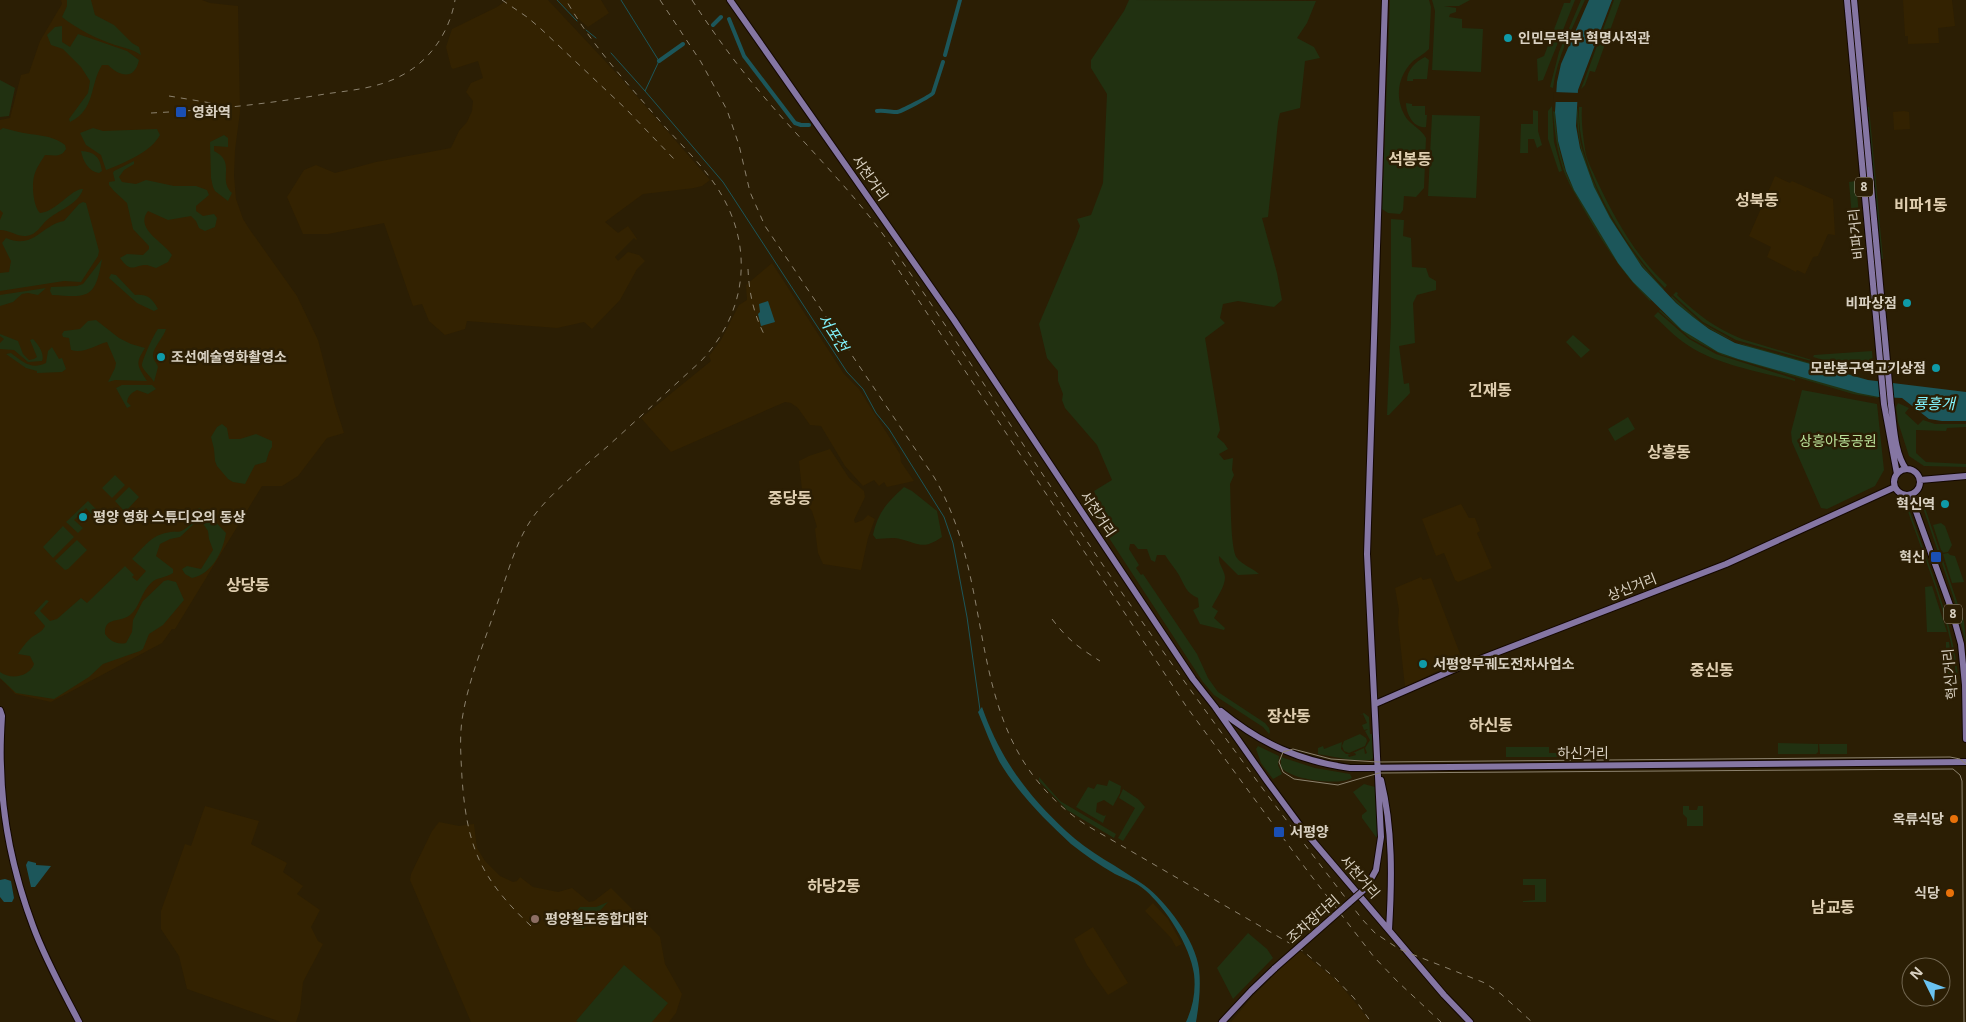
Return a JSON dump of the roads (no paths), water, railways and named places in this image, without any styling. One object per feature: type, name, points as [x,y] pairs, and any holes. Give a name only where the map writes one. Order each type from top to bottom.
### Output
[{"type":"main road","name":"서천거리","points":[[730,0],[949,312],[1188,672],[1216,707],[1301,827],[1444,995],[1470,1022]]},
{"type":"main road","points":[[1385,0],[1368,509],[1368,582],[1378,768],[1389,825],[1389,930]]},
{"type":"main road","name":"비파거리","points":[[1847,0],[1885,375]]},
{"type":"main road","name":"비파거리","points":[[1854,0],[1885,375]]},
{"type":"main road","name":"8","points":[[1885,375],[1896,474]]},
{"type":"main road","name":"8","points":[[1888,404],[1898,449],[1906,469]]},
{"type":"main road","points":[[1906,469],[1917,473],[1920,480],[1917,491],[1910,495],[1901,494],[1895,487],[1894,481],[1896,474],[1906,469]]},
{"type":"main road","points":[[1920,480],[1966,476]]},
{"type":"main road","name":"상신거리","points":[[1375,704],[1462,666],[1726,564],[1895,487]]},
{"type":"main road","name":"혁신거리","points":[[1910,495],[1951,608],[1961,644],[1965,685],[1966,739]]},
{"type":"main road","name":"하신거리","points":[[1216,707],[1258,738],[1284,751],[1327,764],[1350,768],[1966,762]]},
{"type":"main road","points":[[0,710],[2,716],[0,766],[10,845],[24,902],[54,973],[79,1022]]},
{"type":"main road","name":"조차장다리","points":[[1222,1022],[1250,991],[1366,888],[1376,870],[1380,847],[1378,768]]},
{"type":"water","name":"룡흥개","points":[[1589,0],[1612,0],[1578,90],[1576,126],[1580,148],[1594,187],[1610,218],[1642,267],[1676,303],[1693,317],[1709,329],[1735,343],[1868,380],[1966,392],[1966,421],[1929,419],[1902,398],[1879,397],[1858,393],[1718,352],[1682,330],[1633,282],[1618,263],[1574,190],[1566,171],[1558,141],[1555,112],[1557,82],[1561,64]]},
{"type":"water","points":[[768,301],[775,322],[761,326],[758,314],[760,312],[759,304]]},
{"type":"water","points":[[982,707],[1006,759],[1039,803],[1075,839],[1153,892],[1179,922],[1192,946],[1199,969],[1200,982],[1196,1022],[1186,1022],[1194,993],[1195,980],[1192,963],[1169,917],[1142,887],[1109,871],[1071,844],[1032,805],[1014,784],[999,761],[978,712]]},
{"type":"water","points":[[28,861],[36,863],[36,865],[51,866],[35,887],[31,887],[26,865]]},
{"type":"water","points":[[0,880],[11,881],[14,898],[12,902],[4,902],[0,897]]},
{"type":"waterway","points":[[557,0],[577,21]]},
{"type":"waterway","name":"서포천","points":[[621,0],[659,61],[645,91],[723,182],[847,372],[863,389],[876,413],[889,429],[944,517],[953,543],[967,617],[980,710]]},
{"type":"waterway","points":[[945,55],[960,0]]},
{"type":"waterway","points":[[713,25],[721,17]]},
{"type":"waterway","points":[[729,19],[744,56],[795,123],[809,125]]},
{"type":"waterway","points":[[586,30],[596,38]]},
{"type":"waterway","points":[[659,61],[683,44]]},
{"type":"waterway","points":[[611,53],[645,91]]},
{"type":"waterway","points":[[877,111],[897,112],[931,95],[943,62]]},
{"type":"tram line","points":[[1964,1022],[1962,781],[1960,775],[1953,769],[1379,773],[1338,785],[1294,779],[1283,772],[1279,762],[1283,752],[1293,749],[1331,759],[1378,762],[1950,757],[1960,759],[1966,764]]},
{"type":"railway","points":[[151,113],[260,104],[356,90],[387,82],[415,67],[432,51],[449,22],[455,0]]},
{"type":"railway","points":[[502,0],[540,28],[626,109],[675,160]]},
{"type":"railway","points":[[531,926],[499,892],[488,876],[479,860],[468,823],[462,778],[461,738],[463,714],[473,674],[512,559],[522,535],[536,513],[561,486],[700,362],[716,343],[728,322],[736,301],[740,279],[741,256],[730,211],[712,180],[610,62],[586,32],[566,0]]},
{"type":"railway","points":[[660,0],[701,62],[727,110],[739,145],[750,192],[765,226],[934,477],[955,522],[969,569],[987,663],[999,708],[1017,751],[1045,790],[1086,825],[1303,951],[1335,978],[1354,998],[1371,1022]]},
{"type":"railway","points":[[692,0],[750,80],[848,190],[890,244],[1147,629],[1238,755],[1362,919],[1375,933],[1399,949],[1485,983],[1501,994],[1532,1022]]},
{"type":"railway","points":[[169,96],[217,104]]},
{"type":"railway","points":[[892,260],[1186,706],[1306,869],[1374,957],[1441,1022]]},
{"type":"railway","points":[[748,269],[753,304],[766,338]]},
{"type":"railway","points":[[1052,619],[1074,643],[1100,661]]},
{"type":"place","name":"인민무력부 혁명사적관","points":[[1508,38]]},
{"type":"place","name":"영화역","points":[[181,112]]},
{"type":"place","name":"비파상점","points":[[1907,303]]},
{"type":"place","name":"조선예술영화촬영소","points":[[161,357]]},
{"type":"place","name":"모란봉구역고기상점","points":[[1936,368]]},
{"type":"place","name":"혁신역","points":[[1945,504]]},
{"type":"place","name":"평양 영화 스튜디오의 동상","points":[[83,517]]},
{"type":"place","name":"혁신","points":[[1936,557]]},
{"type":"place","name":"서평양무궤도전차사업소","points":[[1423,664]]},
{"type":"place","name":"옥류식당","points":[[1954,819]]},
{"type":"place","name":"서평양","points":[[1279,832]]},
{"type":"place","name":"식당","points":[[1950,893]]},
{"type":"place","name":"평양철도종합대학","points":[[535,919]]},
{"type":"district","name":"석봉동","points":[[1410,159]]},
{"type":"district","name":"성북동","points":[[1757,200]]},
{"type":"district","name":"비파1동","points":[[1921,205]]},
{"type":"district","name":"긴재동","points":[[1490,390]]},
{"type":"district","name":"상흥동","points":[[1669,452]]},
{"type":"district","name":"중당동","points":[[790,498]]},
{"type":"district","name":"상당동","points":[[248,585]]},
{"type":"district","name":"중신동","points":[[1712,670]]},
{"type":"district","name":"장산동","points":[[1289,716]]},
{"type":"district","name":"하신동","points":[[1491,725]]},
{"type":"district","name":"하당2동","points":[[834,886]]},
{"type":"district","name":"남교동","points":[[1833,907]]},
{"type":"park label","name":"상흥아동공원","points":[[1838,441]]}]
